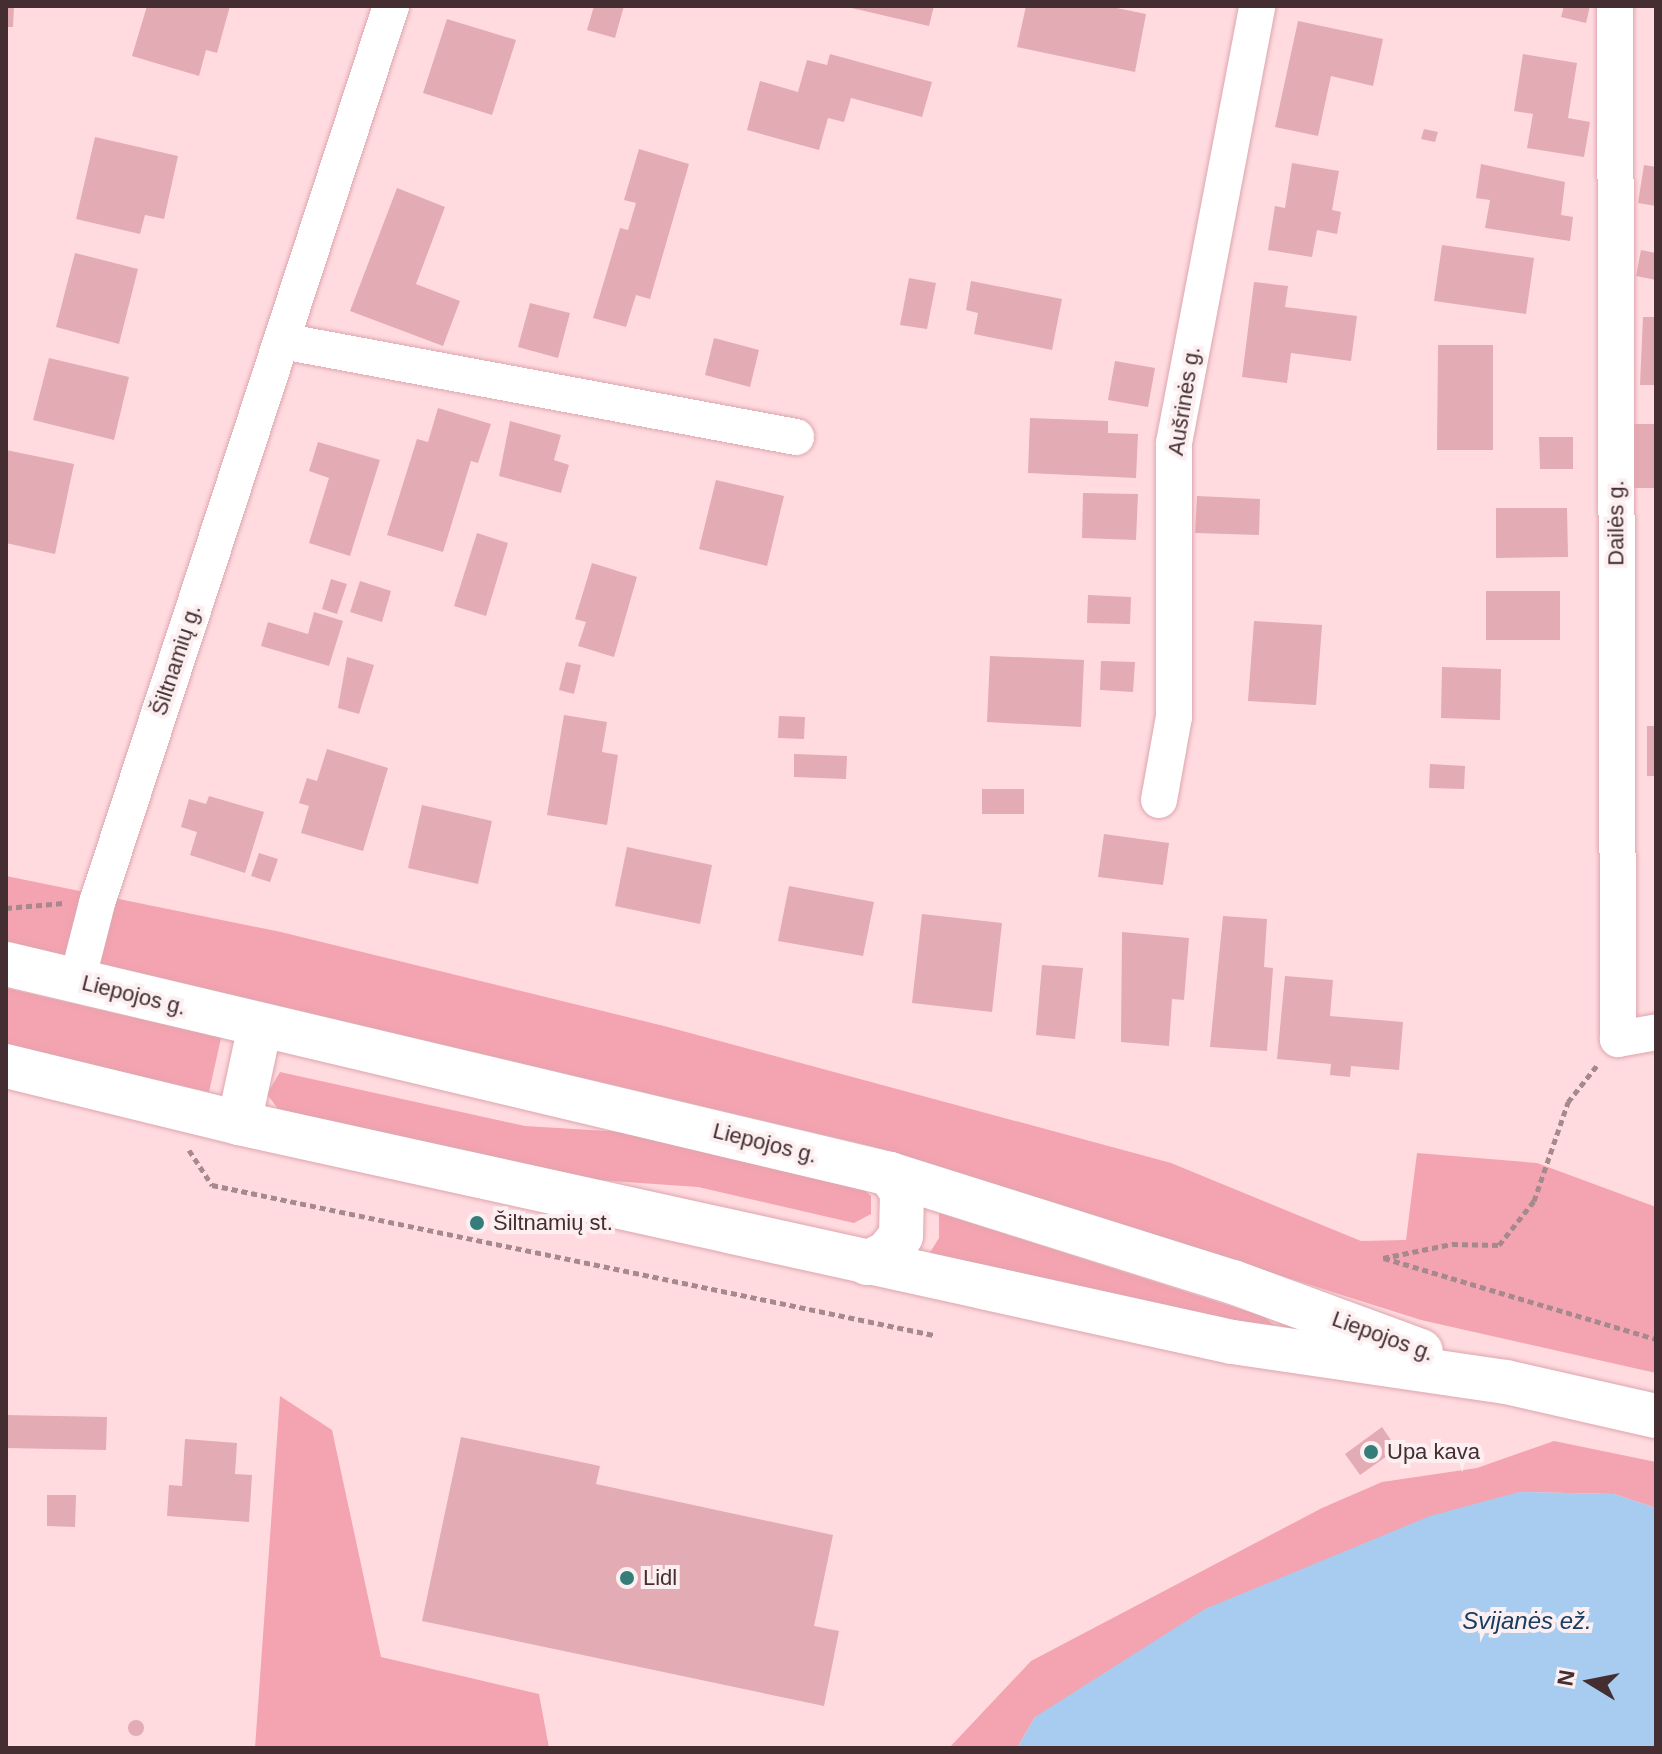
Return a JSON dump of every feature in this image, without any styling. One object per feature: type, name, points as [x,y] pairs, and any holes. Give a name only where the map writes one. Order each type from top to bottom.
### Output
[{"type":"main road","name":"Liepojos g.","points":[[6,964],[890,1174],[1233,1282],[1506,1382]]},
{"type":"main road","points":[[239,1123],[260,1026]]},
{"type":"main road","name":"Liepojos g.","points":[[6,1066],[239,1123],[1232,1342],[1506,1382],[1656,1416]]},
{"type":"main road","points":[[867,1263],[887,1253],[901,1236],[902,1192],[890,1174]]},
{"type":"street","name":"Šiltnamių g.","points":[[77,981],[97,903],[391,6]]},
{"type":"street","name":"Aušrinės g.","points":[[1159,800],[1174,717],[1174,443],[1257,6]]},
{"type":"street","name":"Dailės g.","points":[[1615,6],[1618,1039]]},
{"type":"street","points":[[282,341],[796,437]]},
{"type":"street","points":[[1618,1039],[1656,1032]]},
{"type":"path","points":[[6,908],[97,903]]},
{"type":"path","points":[[1618,1039],[1568,1102],[1534,1201],[1499,1245],[1452,1244],[1383,1258],[1656,1339]]},
{"type":"path","points":[[173,1145],[188,1149],[212,1185],[934,1335]]},
{"type":"shaded area","points":[[6,876],[281,932],[664,1026],[1171,1163],[1361,1241],[1406,1240],[1417,1153],[1537,1163],[1656,1207],[1656,1373],[1421,1320],[875,1147],[6,941]]},
{"type":"shaded area","points":[[6,988],[221,1038],[209,1092],[6,1045]]},
{"type":"shaded area","points":[[280,1072],[525,1126],[624,1132],[863,1189],[871,1196],[871,1214],[854,1223],[698,1187],[582,1179],[278,1109],[267,1094]]},
{"type":"shaded area","points":[[939,1213],[1265,1317],[1278,1329],[926,1259],[939,1238]]},
{"type":"shaded area","points":[[280,1396],[332,1430],[381,1657],[539,1694],[549,1748],[255,1748]]},
{"type":"shaded area","points":[[1554,1441],[1656,1462],[1656,1508],[1614,1494],[1519,1492],[1035,1717],[1017,1748],[949,1748],[1031,1661],[1322,1508],[1382,1482],[1477,1468]]},
{"type":"water","name":"Svijanės ež.","points":[[1519,1492],[1614,1494],[1656,1508],[1656,1748],[1017,1748],[1035,1717],[1205,1609],[1430,1516]]},
{"type":"building","points":[[6,6],[14,6],[13,27],[6,27]]},
{"type":"building","points":[[147,6],[230,6],[217,53],[206,50],[199,76],[132,56]]},
{"type":"building","points":[[594,6],[624,6],[615,38],[587,30]]},
{"type":"building","points":[[843,6],[934,6],[929,26]]},
{"type":"building","points":[[1026,6],[1107,6],[1146,14],[1135,72],[1017,47]]},
{"type":"building","points":[[1564,6],[1590,6],[1586,23],[1561,17]]},
{"type":"building","points":[[447,19],[516,40],[492,115],[423,93]]},
{"type":"building","points":[[1298,21],[1383,39],[1373,86],[1331,76],[1318,136],[1275,127]]},
{"type":"building","points":[[830,54],[932,82],[922,117],[851,98],[844,122],[828,118],[819,150],[747,130],[760,81],[798,92],[807,60],[827,65]]},
{"type":"building","points":[[1523,54],[1577,63],[1568,118],[1590,122],[1584,157],[1527,148],[1533,114],[1514,111]]},
{"type":"building","points":[[1424,129],[1438,132],[1435,142],[1421,139]]},
{"type":"building","points":[[95,137],[178,156],[164,219],[145,215],[140,234],[76,219]]},
{"type":"building","points":[[639,149],[689,164],[650,299],[636,295],[626,327],[593,318],[620,228],[628,230],[636,203],[624,200]]},
{"type":"building","points":[[1292,163],[1339,171],[1332,210],[1341,212],[1337,234],[1317,230],[1312,257],[1268,250],[1275,206],[1285,208]]},
{"type":"building","points":[[1481,164],[1565,182],[1561,215],[1573,217],[1570,241],[1485,228],[1490,200],[1476,198]]},
{"type":"building","points":[[1644,165],[1656,167],[1656,206],[1638,203]]},
{"type":"building","points":[[397,188],[445,207],[416,284],[460,301],[443,346],[350,311]]},
{"type":"building","points":[[1442,245],[1534,258],[1526,314],[1434,301]]},
{"type":"building","points":[[1641,250],[1656,253],[1656,280],[1636,276]]},
{"type":"building","points":[[75,253],[138,269],[119,344],[56,327]]},
{"type":"building","points":[[909,278],[936,283],[927,329],[900,325]]},
{"type":"building","points":[[971,281],[1062,299],[1052,350],[974,334],[978,313],[966,310]]},
{"type":"building","points":[[1254,282],[1288,286],[1285,307],[1357,316],[1351,361],[1291,353],[1287,383],[1242,377]]},
{"type":"building","points":[[530,303],[570,313],[558,358],[518,347]]},
{"type":"building","points":[[1643,317],[1656,317],[1656,385],[1640,385]]},
{"type":"building","points":[[714,338],[759,350],[750,387],[705,375]]},
{"type":"building","points":[[1438,345],[1493,345],[1493,450],[1437,450]]},
{"type":"building","points":[[49,358],[129,377],[114,440],[33,420]]},
{"type":"building","points":[[1115,361],[1155,368],[1148,407],[1108,400]]},
{"type":"building","points":[[438,408],[491,424],[478,463],[471,461],[443,552],[387,535],[417,439],[428,442]]},
{"type":"building","points":[[1030,418],[1108,421],[1108,433],[1138,434],[1136,478],[1028,473]]},
{"type":"building","points":[[510,421],[561,435],[554,460],[569,465],[561,493],[499,476]]},
{"type":"building","points":[[1634,424],[1656,424],[1656,488],[1634,488]]},
{"type":"building","points":[[1539,437],[1573,437],[1573,469],[1540,469]]},
{"type":"building","points":[[318,442],[380,460],[350,556],[309,543],[329,478],[309,471]]},
{"type":"building","points":[[6,450],[74,464],[55,554],[6,543]]},
{"type":"building","points":[[716,480],[784,496],[767,566],[699,549]]},
{"type":"building","points":[[1083,493],[1138,494],[1136,540],[1082,538]]},
{"type":"building","points":[[1197,496],[1260,499],[1259,535],[1195,533]]},
{"type":"building","points":[[1496,508],[1567,508],[1568,557],[1496,558]]},
{"type":"building","points":[[477,533],[508,543],[486,616],[454,606]]},
{"type":"building","points":[[592,563],[637,577],[614,657],[578,646],[586,622],[575,619]]},
{"type":"building","points":[[331,579],[347,584],[337,614],[322,609]]},
{"type":"building","points":[[360,581],[391,591],[382,622],[350,612]]},
{"type":"building","points":[[1486,591],[1560,591],[1560,640],[1486,640]]},
{"type":"building","points":[[1088,595],[1131,597],[1130,624],[1087,623]]},
{"type":"building","points":[[314,612],[343,621],[329,666],[261,646],[268,622],[308,634]]},
{"type":"building","points":[[1254,621],[1322,625],[1316,705],[1248,701]]},
{"type":"building","points":[[990,656],[1084,660],[1081,727],[987,722]]},
{"type":"building","points":[[347,657],[374,665],[359,714],[338,708]]},
{"type":"building","points":[[1101,661],[1135,662],[1133,692],[1100,690]]},
{"type":"building","points":[[566,662],[581,665],[574,694],[559,690]]},
{"type":"building","points":[[1442,667],[1501,669],[1500,720],[1441,718]]},
{"type":"building","points":[[564,715],[607,722],[602,752],[618,755],[607,825],[547,815]]},
{"type":"building","points":[[779,716],[805,717],[804,739],[778,738]]},
{"type":"building","points":[[1647,726],[1656,726],[1656,776],[1647,776]]},
{"type":"building","points":[[327,749],[388,768],[363,851],[301,833],[309,806],[299,803],[307,778],[317,781]]},
{"type":"building","points":[[794,754],[847,756],[846,779],[794,777]]},
{"type":"building","points":[[1430,764],[1465,766],[1464,789],[1429,788]]},
{"type":"building","points":[[982,789],[1024,789],[1024,814],[982,814]]},
{"type":"building","points":[[209,796],[264,812],[245,873],[190,855],[197,832],[181,827],[189,799],[206,804]]},
{"type":"building","points":[[422,805],[492,821],[478,884],[408,868]]},
{"type":"building","points":[[1104,834],[1169,843],[1163,885],[1098,877]]},
{"type":"building","points":[[627,847],[712,865],[700,924],[615,906]]},
{"type":"building","points":[[259,853],[278,859],[270,882],[251,876]]},
{"type":"building","points":[[789,886],[874,902],[863,956],[778,941]]},
{"type":"building","points":[[922,914],[1002,923],[992,1012],[912,1003]]},
{"type":"building","points":[[1223,916],[1267,919],[1264,967],[1273,968],[1267,1051],[1210,1047]]},
{"type":"building","points":[[1122,932],[1189,938],[1184,1000],[1172,999],[1169,1046],[1121,1042]]},
{"type":"building","points":[[1042,965],[1083,968],[1075,1039],[1036,1035]]},
{"type":"building","points":[[1285,976],[1333,980],[1330,1016],[1403,1022],[1399,1070],[1351,1066],[1350,1077],[1330,1075],[1331,1064],[1277,1059]]},
{"type":"building","points":[[6,1415],[107,1417],[106,1450],[6,1448]]},
{"type":"building","name":"Upa kava","points":[[1382,1427],[1397,1449],[1360,1475],[1345,1454]]},
{"type":"building","name":"Lidl","points":[[461,1437],[600,1466],[596,1484],[833,1535],[814,1626],[839,1631],[824,1706],[422,1621]]},
{"type":"building","points":[[185,1439],[237,1443],[235,1474],[252,1475],[249,1522],[167,1516],[169,1485],[182,1486]]},
{"type":"building","points":[[47,1495],[76,1495],[75,1527],[47,1526]]},
{"type":"building","points":[[136,1720],[142,1722],[142,1734],[136,1736],[130,1734],[128,1728],[130,1722]]},
{"type":"place","name":"Šiltnamių st.","points":[[477,1223]]},
{"type":"place","name":"Upa kava","points":[[1371,1452]]},
{"type":"place","name":"Lidl","points":[[627,1578]]}]
